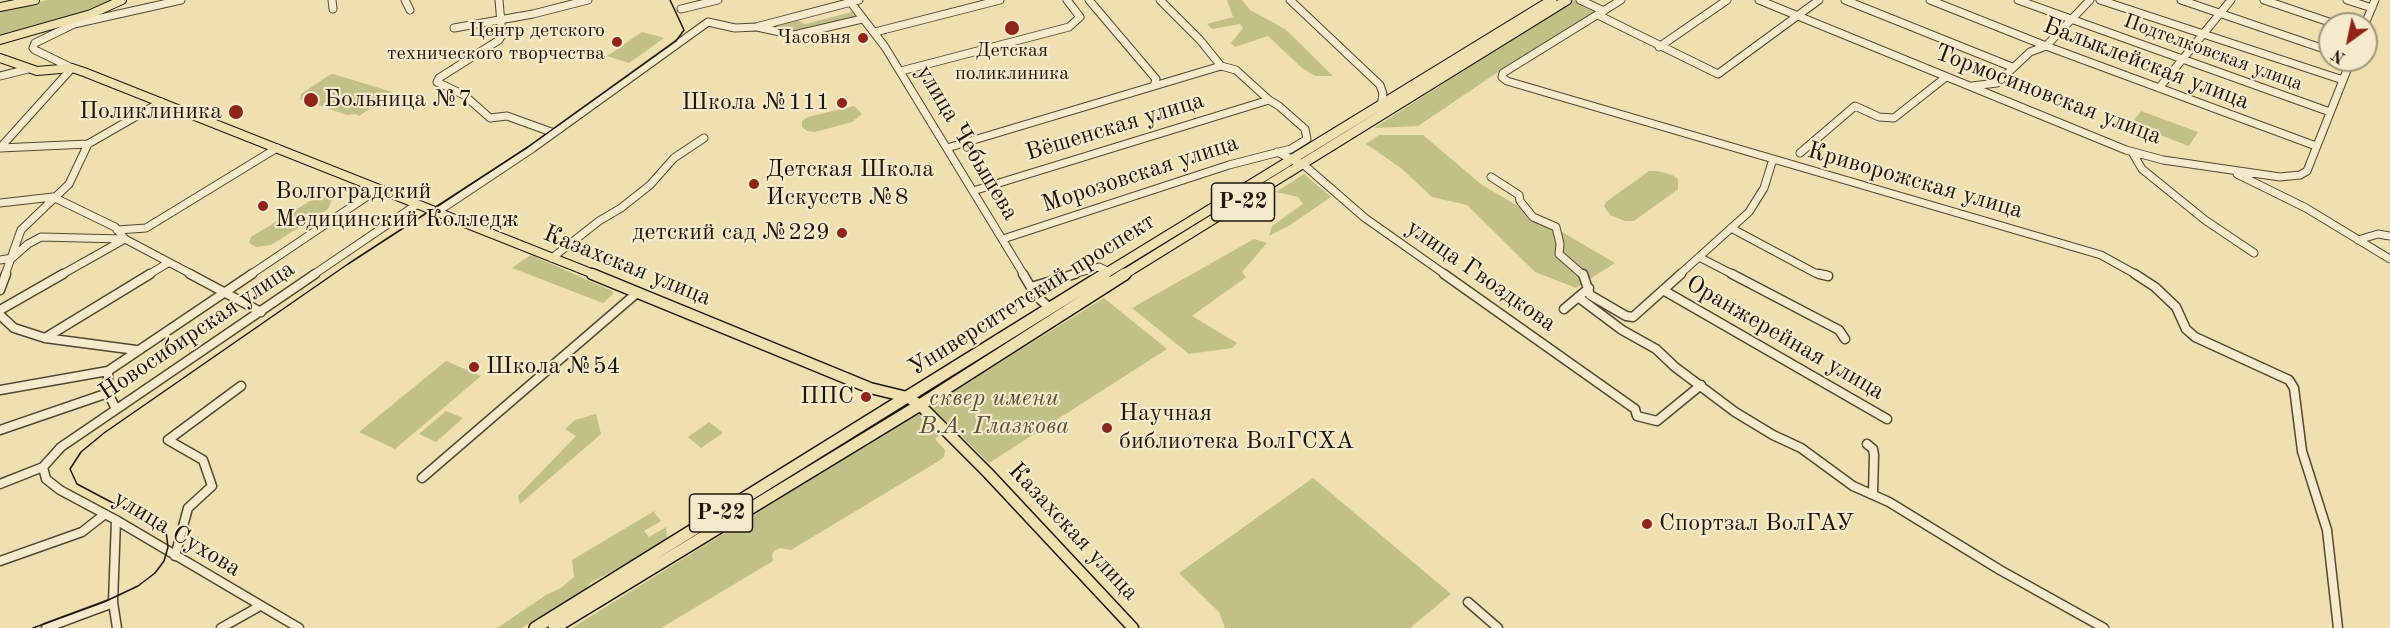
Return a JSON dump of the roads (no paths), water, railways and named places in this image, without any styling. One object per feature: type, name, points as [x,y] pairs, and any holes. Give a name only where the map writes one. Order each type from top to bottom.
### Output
[{"type":"highway","name":"Университетский проспект","points":[[535,628],[1109,272],[1304,165],[1567,0]]},
{"type":"highway","name":"Университетский проспект","points":[[554,628],[920,405],[1294,159],[1544,2]]},
{"type":"main road","points":[[0,5],[13,0]]},
{"type":"main road","points":[[0,5],[34,0]]},
{"type":"main road","points":[[0,40],[38,27],[91,14],[122,0]]},
{"type":"main road","points":[[0,58],[28,69]]},
{"type":"main road","name":"Казахская улица","points":[[28,69],[37,71],[72,68],[638,292],[870,388],[907,397],[920,405],[996,481],[1116,607],[1133,628]]},
{"type":"street","points":[[0,148],[72,68],[35,50],[33,48],[35,43],[46,35],[74,24],[181,0]]},
{"type":"street","points":[[332,0],[333,9]]},
{"type":"street","points":[[405,0],[410,10]]},
{"type":"street","points":[[499,0],[502,35],[496,43],[439,78],[437,82],[476,103],[490,118],[507,116],[554,133]]},
{"type":"street","points":[[454,28],[464,28],[588,0]]},
{"type":"street","points":[[681,9],[718,0]]},
{"type":"street","points":[[437,212],[554,133],[708,22],[735,28],[756,27],[859,0]]},
{"type":"street","points":[[875,32],[1000,0]]},
{"type":"street","points":[[901,71],[1069,27],[1080,17],[1067,0]]},
{"type":"street","points":[[1089,0],[1156,79],[1154,86]]},
{"type":"street","points":[[1160,0],[1200,40],[1221,66]]},
{"type":"street","points":[[1290,0],[1380,85],[1383,94],[1381,106]]},
{"type":"street","points":[[1580,0],[1659,47],[1718,74],[1819,0]]},
{"type":"street","points":[[1601,13],[1622,0]]},
{"type":"street","points":[[1659,47],[1727,0]]},
{"type":"street","name":"Тормосиновская улица","points":[[1760,0],[2132,152],[2163,160],[2280,177],[2300,175],[2307,171],[2316,146]]},
{"type":"street","points":[[1845,0],[2012,67]]},
{"type":"street","name":"Балыклейская улица","points":[[1930,0],[2046,46],[2316,146]]},
{"type":"street","name":"Подтелковская улица","points":[[2018,0],[2330,112]]},
{"type":"street","points":[[1970,86],[1997,82],[2036,48],[2046,46],[2090,0]]},
{"type":"street","points":[[2100,0],[2343,80]]},
{"type":"street","points":[[2181,0],[2318,47]]},
{"type":"street","points":[[2159,88],[2231,0]]},
{"type":"street","points":[[2264,0],[2318,18]]},
{"type":"street","points":[[2347,0],[2372,8]]},
{"type":"street","points":[[2370,12],[2375,0]]},
{"type":"street","name":"улица Чебышева","points":[[850,1],[862,19],[875,32],[901,71],[1036,296],[1050,308]]},
{"type":"street","name":"Криворожская улица","points":[[1601,13],[1503,73],[1502,77],[1507,81],[2100,255],[2136,274],[2154,287],[2176,307],[2186,329],[2196,337],[2289,380],[2294,388],[2302,451],[2327,530],[2338,628]]},
{"type":"street","points":[[756,27],[794,35],[862,19]]},
{"type":"street","points":[[947,148],[1221,66],[1236,70],[1269,100]]},
{"type":"street","points":[[2,74],[28,69]]},
{"type":"street","points":[[2316,146],[2346,72]]},
{"type":"street","points":[[1800,153],[1855,106],[1879,117],[1894,118],[1946,77]]},
{"type":"street","name":"Морозовская улица","points":[[1003,239],[1229,165],[1290,149],[1303,142],[1308,135],[1280,106],[1269,100]]},
{"type":"street","name":"Вёшенская улица","points":[[973,191],[1269,100]]},
{"type":"street","points":[[0,148],[88,144],[161,102]]},
{"type":"street","points":[[552,258],[599,221],[621,208],[650,185],[674,158],[704,138]]},
{"type":"street","points":[[0,290],[21,230],[69,184],[88,144]]},
{"type":"street","points":[[0,202],[53,197],[117,230],[146,228],[277,148]]},
{"type":"street","name":"улица Гвоздкова","points":[[1277,152],[1304,165],[1367,219],[1635,409],[1637,416],[1657,421],[1701,386]]},
{"type":"street","points":[[2132,152],[2142,169],[2205,220],[2254,253]]},
{"type":"street","points":[[1491,177],[1519,195],[1524,207],[1533,217],[1556,227],[1560,244],[1559,254],[1583,274],[1590,295],[1626,316],[1633,317],[1756,204],[1764,188],[1773,159]]},
{"type":"street","points":[[2232,171],[2306,208],[2390,259]]},
{"type":"street","points":[[0,390],[108,371],[378,189]]},
{"type":"street","name":"Новосибирская улица","points":[[0,484],[43,467],[60,447],[416,205]]},
{"type":"street","points":[[1731,228],[1815,273],[1828,276]]},
{"type":"street","points":[[117,230],[125,239],[261,312]]},
{"type":"street","points":[[2358,240],[2378,234],[2390,236]]},
{"type":"street","points":[[0,260],[12,258],[28,244],[41,237],[125,239]]},
{"type":"street","points":[[0,310],[125,239]]},
{"type":"street","points":[[1699,257],[1839,330],[1845,339]]},
{"type":"street","points":[[45,338],[168,263]]},
{"type":"street","points":[[1031,287],[1100,267],[1109,272]]},
{"type":"street","points":[[1564,309],[1588,288]]},
{"type":"street","name":"Оранжерейная улица","points":[[1663,290],[1887,419]]},
{"type":"street","points":[[422,478],[638,292]]},
{"type":"street","points":[[1578,297],[1622,330],[1656,349],[1735,412],[1773,435],[1801,448],[1853,486],[1873,493],[2000,570],[2104,628]]},
{"type":"street","points":[[0,315],[14,328],[45,338],[136,350]]},
{"type":"street","points":[[108,371],[108,393],[116,409]]},
{"type":"street","points":[[175,556],[188,508],[212,486],[203,460],[168,440],[241,386]]},
{"type":"street","points":[[0,430],[108,393]]},
{"type":"street","points":[[1867,444],[1873,449],[1874,455],[1873,493]]},
{"type":"street","name":"улица Сухова","points":[[43,467],[46,479],[60,490],[116,520],[299,628]]},
{"type":"street","points":[[0,561],[82,532],[105,514]]},
{"type":"street","points":[[116,520],[113,603],[117,628]]},
{"type":"street","points":[[1468,602],[1498,628]]},
{"type":"street","points":[[46,628],[113,603]]},
{"type":"street","points":[[221,628],[260,606]]},
{"type":"tram line","points":[[33,628],[104,602],[138,586],[155,573],[164,561],[168,547],[166,531],[77,484],[70,469],[81,452],[104,433],[348,264],[528,147],[676,41],[684,30],[670,0]]},
{"type":"place","name":"Детская поликлиника","points":[[1012,28]]},
{"type":"place","name":"Часовня","points":[[863,38]]},
{"type":"place","name":"Центр детского технического творчества","points":[[617,42]]},
{"type":"place","name":"Больница №7","points":[[311,100]]},
{"type":"place","name":"Школа №111","points":[[842,103]]},
{"type":"place","name":"Поликлиника","points":[[236,112]]},
{"type":"place","name":"Детская Школа Искусств №8","points":[[754,184]]},
{"type":"place","name":"Волгоградский Медицинский Колледж","points":[[263,206]]},
{"type":"place","name":"детский сад №229","points":[[842,233]]},
{"type":"place","name":"Школа №54","points":[[474,367]]},
{"type":"place","name":"ППС","points":[[866,397]]},
{"type":"place","name":"Научная библиотека ВолГСХА","points":[[1107,428]]},
{"type":"place","name":"Спортзал ВолГАУ","points":[[1647,524]]},
{"type":"park label","name":"сквер имени В.А. Глазкова","points":[[994,413]]}]
